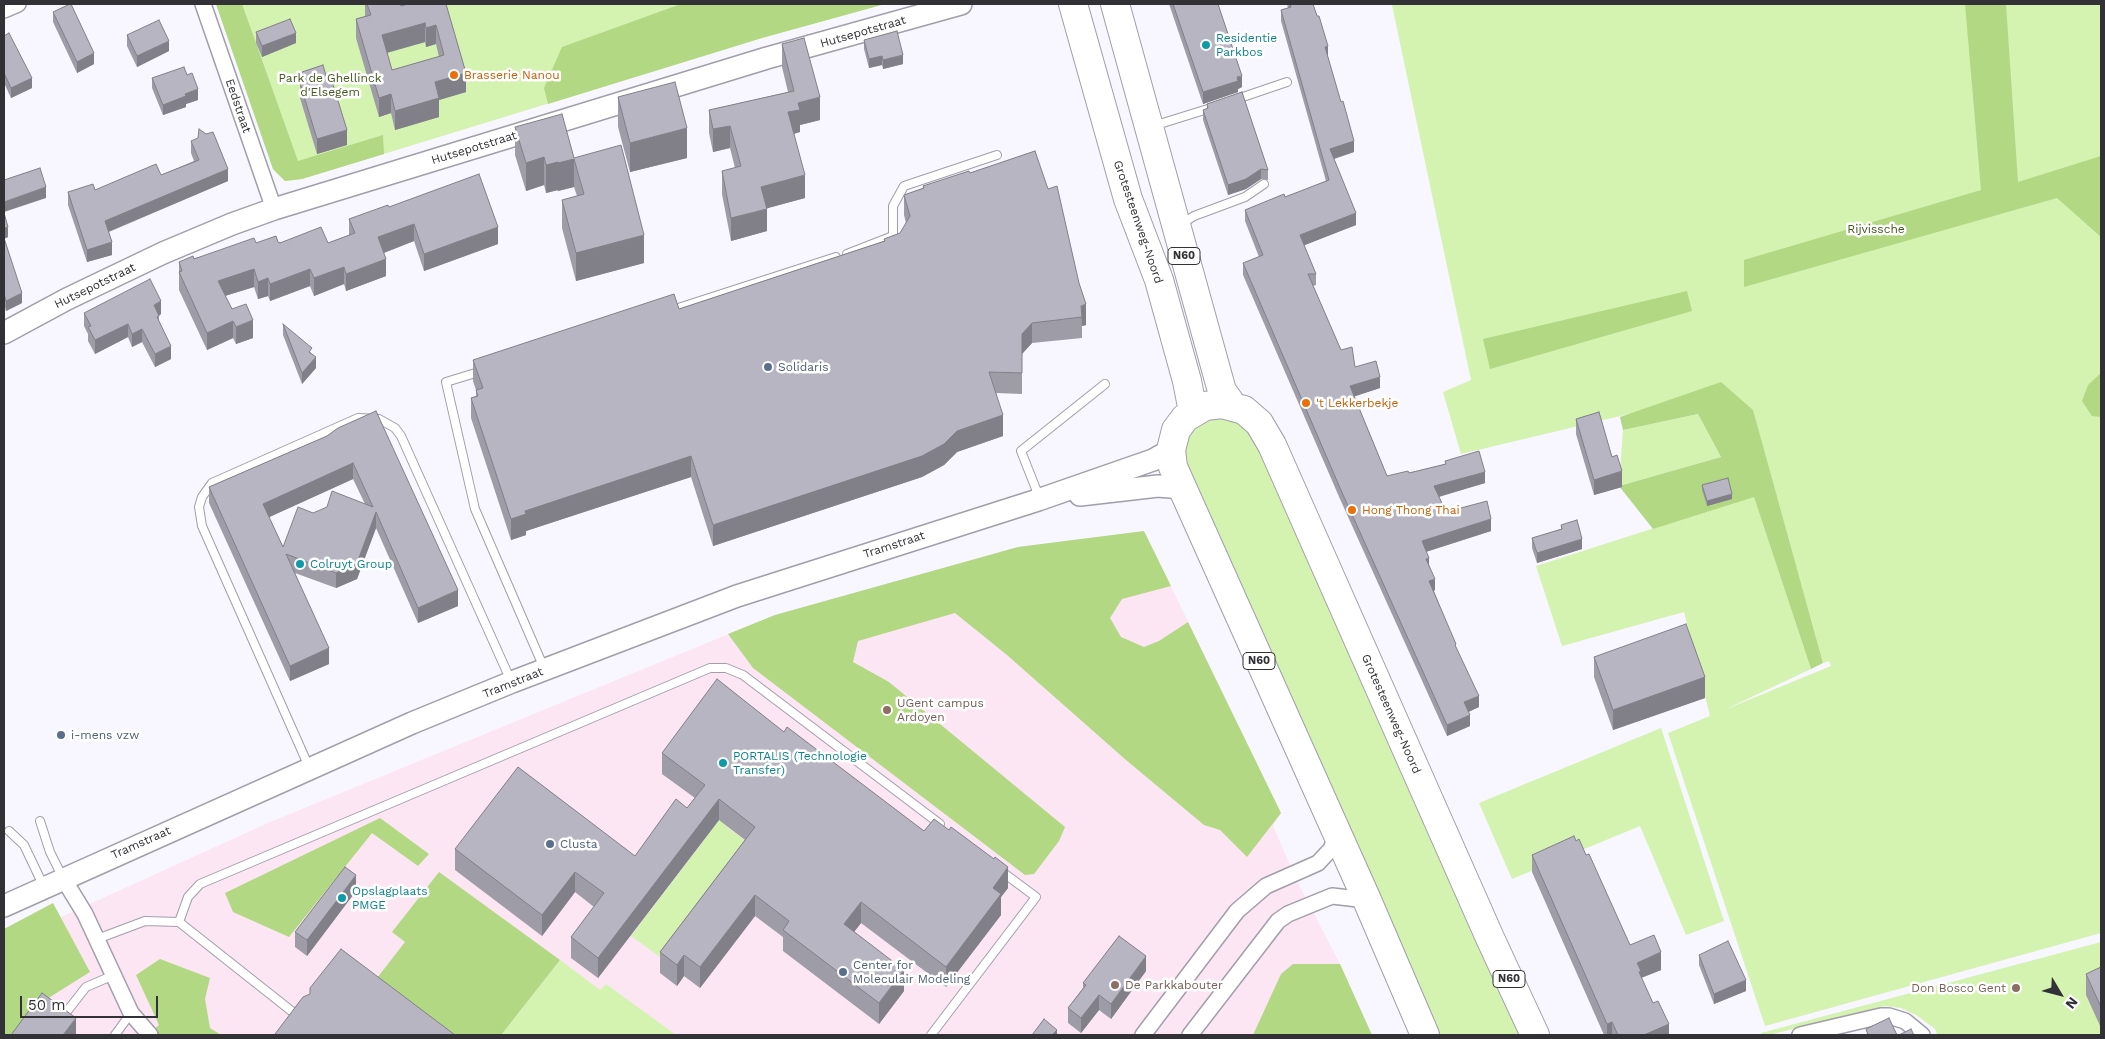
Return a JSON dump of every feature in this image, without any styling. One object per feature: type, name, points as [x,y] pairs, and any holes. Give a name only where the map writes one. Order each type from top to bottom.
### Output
[{"type":"highway","name":"Grotesteenweg-Noord","points":[[1073,4],[1128,198],[1159,280],[1187,381],[1192,412]]},
{"type":"highway","name":"N60","points":[[1115,4],[1222,391],[1232,405]]},
{"type":"highway","points":[[1192,412],[1205,406],[1216,404],[1232,405]]},
{"type":"highway","name":"Grotesteenweg-Noord","points":[[1232,405],[1251,415],[1259,423],[1272,445],[1486,930],[1535,1035]]},
{"type":"highway","name":"N60","points":[[1192,412],[1176,430],[1171,450],[1173,468],[1426,1035]]},
{"type":"main road","name":"Hutsepotstraat","points":[[4,333],[67,299],[162,254],[274,208],[767,58],[961,4]]},
{"type":"main road","name":"Tramstraat","points":[[4,906],[309,768],[512,682],[737,596],[1038,500],[1152,460],[1171,450]]},
{"type":"main road","name":"Tramstraat","points":[[1038,500],[1158,486],[1182,488]]},
{"type":"street","points":[[4,10],[18,4]]},
{"type":"street","name":"Eedstraat","points":[[202,4],[274,208]]},
{"type":"street","points":[[1143,1035],[1152,1028],[1237,911],[1266,886],[1318,863],[1331,848],[1337,834]]},
{"type":"street","points":[[63,878],[85,914],[131,1013],[150,1035]]},
{"type":"street","points":[[1190,1035],[1278,921],[1288,914],[1332,896],[1367,900]]},
{"type":"street","points":[[1800,1035],[1881,1016],[1890,1016],[1904,1021],[1922,1035]]},
{"type":"lane","points":[[1225,103],[1287,82]]},
{"type":"lane","points":[[1148,127],[1216,106]]},
{"type":"lane","points":[[663,313],[842,255],[892,236],[893,206],[904,186],[998,155]]},
{"type":"lane","points":[[1176,227],[1194,216],[1245,197],[1264,184]]},
{"type":"lane","points":[[493,367],[446,382],[475,509],[545,670]]},
{"type":"lane","points":[[1038,500],[1036,489],[1021,451],[1105,384]]},
{"type":"lane","points":[[309,768],[202,526],[199,507],[202,497],[212,483],[358,418],[379,418],[395,428],[401,436],[512,682]]},
{"type":"lane","points":[[178,922],[188,897],[200,884],[710,668],[726,668],[743,675],[949,831]]},
{"type":"lane","points":[[40,821],[50,852],[63,878]]},
{"type":"lane","points":[[9,831],[24,845],[44,887]]},
{"type":"lane","points":[[931,1035],[1036,897],[997,867]]},
{"type":"lane","points":[[97,939],[145,921],[178,922],[305,1021]]},
{"type":"lane","points":[[58,1023],[86,987],[114,975]]},
{"type":"lane","points":[[115,1035],[131,1013]]},
{"type":"shaded area","name":"UGent campus Ardoyen","points":[[1144,531],[1281,813],[1273,826],[1297,881],[1340,964],[1372,1035],[4,1035],[4,943],[268,823],[775,615],[1018,547]]},
{"type":"green space","name":"Park de Ghellinck d'Elsegem","points":[[216,4],[885,4],[762,38],[302,179],[285,181],[273,169]]},
{"type":"green space","points":[[216,4],[242,4],[298,161],[383,135],[384,154],[302,179],[285,181],[273,169]]},
{"type":"green space","points":[[681,4],[885,4],[762,38],[548,104],[544,88],[562,47]]},
{"type":"green space","points":[[1965,4],[2006,4],[2018,182],[2101,156],[2101,237],[2057,198],[1744,287],[1744,260],[1981,190]]},
{"type":"green space","name":"Rijvissche","points":[[2101,4],[2101,933],[1765,1026],[1668,733],[1710,716],[1684,612],[1562,646],[1536,566],[1754,496],[1811,669],[1724,710],[1831,666],[1829,661],[1823,663],[1801,584],[1721,392],[1461,454],[1443,392],[1471,380],[1392,5]]},
{"type":"green space","points":[[1687,291],[1692,311],[1490,369],[1483,339]]},
{"type":"green space","points":[[2101,373],[2101,417],[2092,416],[2082,401],[2088,385]]},
{"type":"green space","points":[[1721,382],[1753,410],[1823,663],[1811,669],[1754,497],[1653,529],[1619,486],[1721,457],[1698,414],[1623,430],[1620,417]]},
{"type":"green space","points":[[1698,414],[1721,457],[1619,486],[1623,430]]},
{"type":"green space","points":[[1215,416],[1240,422],[1258,444],[1521,1035],[1439,1035],[1184,461],[1187,438],[1196,427]]},
{"type":"green space","points":[[1144,531],[1171,586],[1122,599],[1110,618],[1121,637],[1144,647],[1159,641],[1188,622],[1281,813],[1247,857],[1220,830],[1204,825],[1126,760],[1007,655],[955,613],[858,641],[853,662],[889,682],[1065,827],[1059,841],[1034,874],[1025,875],[753,668],[728,634],[775,615],[1018,547]]},
{"type":"green space","points":[[1661,728],[1724,921],[1686,935],[1640,826],[1512,879],[1479,803]]},
{"type":"green space","points":[[711,811],[728,824],[727,827],[774,863],[667,962],[631,936],[704,840]]},
{"type":"green space","points":[[380,818],[429,854],[418,866],[372,833],[289,937],[233,912],[225,893]]},
{"type":"green space","points":[[439,872],[560,960],[501,1035],[428,1035],[367,991],[405,942],[392,932]]},
{"type":"green space","points":[[53,903],[90,972],[50,997],[16,1035],[4,1035],[4,929]]},
{"type":"green space","name":"Don Bosco Gent","points":[[2101,942],[2101,1035],[1934,1035],[1937,1034],[1935,1029],[1916,1015],[1901,1008],[1885,1006],[1769,1035],[1762,1035],[1761,1033]]},
{"type":"green space","points":[[160,959],[210,978],[205,999],[210,1028],[221,1035],[148,1035],[159,1025],[136,975]]},
{"type":"green space","points":[[560,960],[600,990],[606,984],[676,1035],[501,1035]]},
{"type":"green space","points":[[1293,964],[1340,964],[1372,1035],[1253,1035],[1281,974]]},
{"type":"building","points":[[70,4],[94,53],[77,62],[53,12]]},
{"type":"building","points":[[367,4],[400,4],[401,6],[408,4],[446,4],[466,73],[435,82],[439,98],[395,111],[391,94],[379,98],[356,19],[371,15]],"holes":[[[425,23],[426,28],[436,25],[444,55],[392,70],[382,35]]]},
{"type":"building","name":"Residentie Parkbos","points":[[1173,4],[1218,4],[1242,76],[1237,77],[1238,81],[1203,92]]},
{"type":"building","points":[[1290,4],[1313,4],[1317,16],[1319,16],[1328,46],[1325,47],[1354,141],[1330,149],[1356,213],[1300,235],[1316,274],[1308,274],[1341,350],[1352,347],[1355,367],[1376,361],[1380,377],[1350,386],[1387,476],[1446,464],[1445,461],[1479,451],[1485,472],[1434,486],[1446,512],[1487,501],[1491,519],[1422,541],[1429,558],[1426,559],[1435,579],[1429,581],[1455,645],[1479,696],[1464,702],[1470,715],[1447,725],[1340,488],[1243,263],[1263,255],[1245,210],[1284,194],[1285,197],[1329,180],[1281,10],[1291,7]]},
{"type":"building","points":[[290,19],[296,33],[262,46],[256,32]]},
{"type":"building","points":[[159,20],[169,41],[137,56],[127,35]]},
{"type":"building","points":[[897,31],[903,55],[883,60],[882,56],[869,59],[864,40]]},
{"type":"building","points":[[9,33],[32,78],[11,88],[4,73],[4,36]]},
{"type":"building","points":[[804,38],[820,97],[798,103],[800,110],[788,112],[805,175],[761,187],[767,209],[731,218],[722,171],[741,166],[730,126],[713,129],[709,110],[794,91],[782,44]]},
{"type":"building","points":[[323,65],[326,76],[330,75],[347,130],[317,139],[300,83],[305,82],[302,72]]},
{"type":"building","points":[[184,67],[187,75],[192,73],[198,89],[163,105],[152,78]]},
{"type":"building","points":[[675,82],[687,128],[630,143],[618,97]]},
{"type":"building","points":[[1242,92],[1268,170],[1261,169],[1246,179],[1228,185],[1203,110],[1208,108],[1207,104]]},
{"type":"building","points":[[562,114],[574,158],[621,145],[644,235],[576,253],[562,200],[584,194],[574,159],[546,165],[544,157],[526,163],[515,127]]},
{"type":"building","points":[[199,129],[206,134],[213,132],[228,169],[105,221],[112,242],[87,250],[68,192],[93,184],[95,190],[156,164],[161,175],[199,160],[191,141],[198,138]]},
{"type":"building","name":"Solidaris","points":[[1035,151],[1048,189],[1057,186],[1079,283],[1086,304],[1081,306],[1082,317],[1032,323],[1022,334],[1022,373],[989,372],[1003,415],[957,431],[944,444],[922,456],[713,525],[691,456],[525,511],[526,514],[511,519],[471,398],[478,396],[476,390],[483,388],[473,360],[674,294],[679,309],[885,241],[884,239],[900,233],[910,216],[904,195],[924,188],[923,186],[969,171],[970,173]]},
{"type":"building","points":[[40,168],[46,187],[4,202],[4,180]]},
{"type":"building","points":[[479,174],[498,227],[424,254],[414,224],[378,237],[386,259],[346,274],[344,267],[314,278],[310,269],[270,284],[268,278],[258,282],[254,269],[218,281],[232,309],[246,304],[253,320],[236,327],[233,321],[207,333],[179,272],[182,271],[179,262],[193,256],[194,259],[254,238],[256,243],[276,236],[280,243],[321,227],[328,243],[355,233],[349,219],[388,205],[389,207]]},
{"type":"building","points":[[4,213],[8,227],[4,228]]},
{"type":"building","points":[[4,238],[22,293],[6,301],[4,294]]},
{"type":"building","points":[[150,279],[161,301],[154,305],[159,316],[157,317],[171,346],[155,354],[142,329],[132,334],[128,324],[95,340],[88,327],[91,326],[84,313]]},
{"type":"building","points":[[283,324],[312,348],[309,352],[316,357],[302,373]]},
{"type":"building","name":"Colruyt Group","points":[[376,411],[458,590],[418,608],[376,512],[357,563],[336,573],[286,554],[329,648],[290,666],[209,487],[327,436],[338,428]],"holes":[[[353,463],[373,507],[332,491],[327,507],[313,513],[298,507],[283,547],[263,504]]]},
{"type":"building","points":[[1599,412],[1612,457],[1617,455],[1622,471],[1594,480],[1576,419]]},
{"type":"building","points":[[1728,478],[1732,494],[1707,501],[1702,485]]},
{"type":"building","points":[[1577,520],[1582,539],[1537,553],[1532,538],[1562,529],[1561,525]]},
{"type":"building","points":[[1686,624],[1705,677],[1613,710],[1594,657]]},
{"type":"building","points":[[717,679],[784,732],[787,727],[924,831],[934,819],[949,830],[951,827],[1008,867],[993,888],[1001,894],[946,967],[861,902],[844,924],[904,970],[879,1003],[783,930],[789,921],[755,895],[700,967],[684,955],[677,965],[660,952],[755,827],[719,799],[598,958],[571,937],[604,893],[575,872],[542,915],[455,849],[518,767],[635,856],[676,799],[687,808],[705,785],[662,753]]},
{"type":"building","points":[[1574,836],[1576,841],[1579,839],[1586,855],[1589,854],[1630,945],[1654,935],[1661,952],[1637,963],[1653,1003],[1658,1001],[1669,1024],[1644,1035],[1618,1035],[1612,1022],[1607,1024],[1532,855]]},
{"type":"building","points":[[345,867],[356,875],[307,940],[295,932]]},
{"type":"building","points":[[1119,936],[1146,956],[1111,1004],[1099,995],[1081,1018],[1068,1008],[1086,985],[1083,983]]},
{"type":"building","points":[[1728,941],[1746,980],[1714,994],[1699,955]]},
{"type":"building","points":[[341,949],[455,1035],[276,1035],[303,997],[310,994],[310,988]]},
{"type":"building","points":[[2101,967],[2101,1007],[2086,974]]},
{"type":"building","points":[[42,993],[53,1001],[55,1008],[61,1007],[76,1018],[63,1035],[11,1035]]},
{"type":"building","points":[[1889,1018],[1897,1035],[1868,1035],[1866,1029]]},
{"type":"building","points":[[1044,1019],[1057,1030],[1052,1035],[1032,1035]]},
{"type":"building","points":[[1911,1029],[1914,1035],[1899,1035]]},
{"type":"place","name":"Residentie Parkbos","points":[[1206,45]]},
{"type":"place","name":"Brasserie Nanou","points":[[454,75]]},
{"type":"place","name":"Solidaris","points":[[768,367]]},
{"type":"place","name":"'t Lekkerbekje","points":[[1306,403]]},
{"type":"place","name":"Hong Thong Thai","points":[[1352,510]]},
{"type":"place","name":"Colruyt Group","points":[[300,564]]},
{"type":"place","name":"UGent campus Ardoyen","points":[[887,710]]},
{"type":"place","name":"i-mens vzw","points":[[61,735]]},
{"type":"place","name":"PORTALIS (Technologie Transfer)","points":[[723,763]]},
{"type":"place","name":"Clusta","points":[[550,844]]},
{"type":"place","name":"Opslagplaats PMGE","points":[[342,898]]},
{"type":"place","name":"Center for Moleculair Modeling","points":[[843,972]]},
{"type":"place","name":"De Parkkabouter","points":[[1115,985]]},
{"type":"place","name":"Don Bosco Gent","points":[[2016,988]]}]
